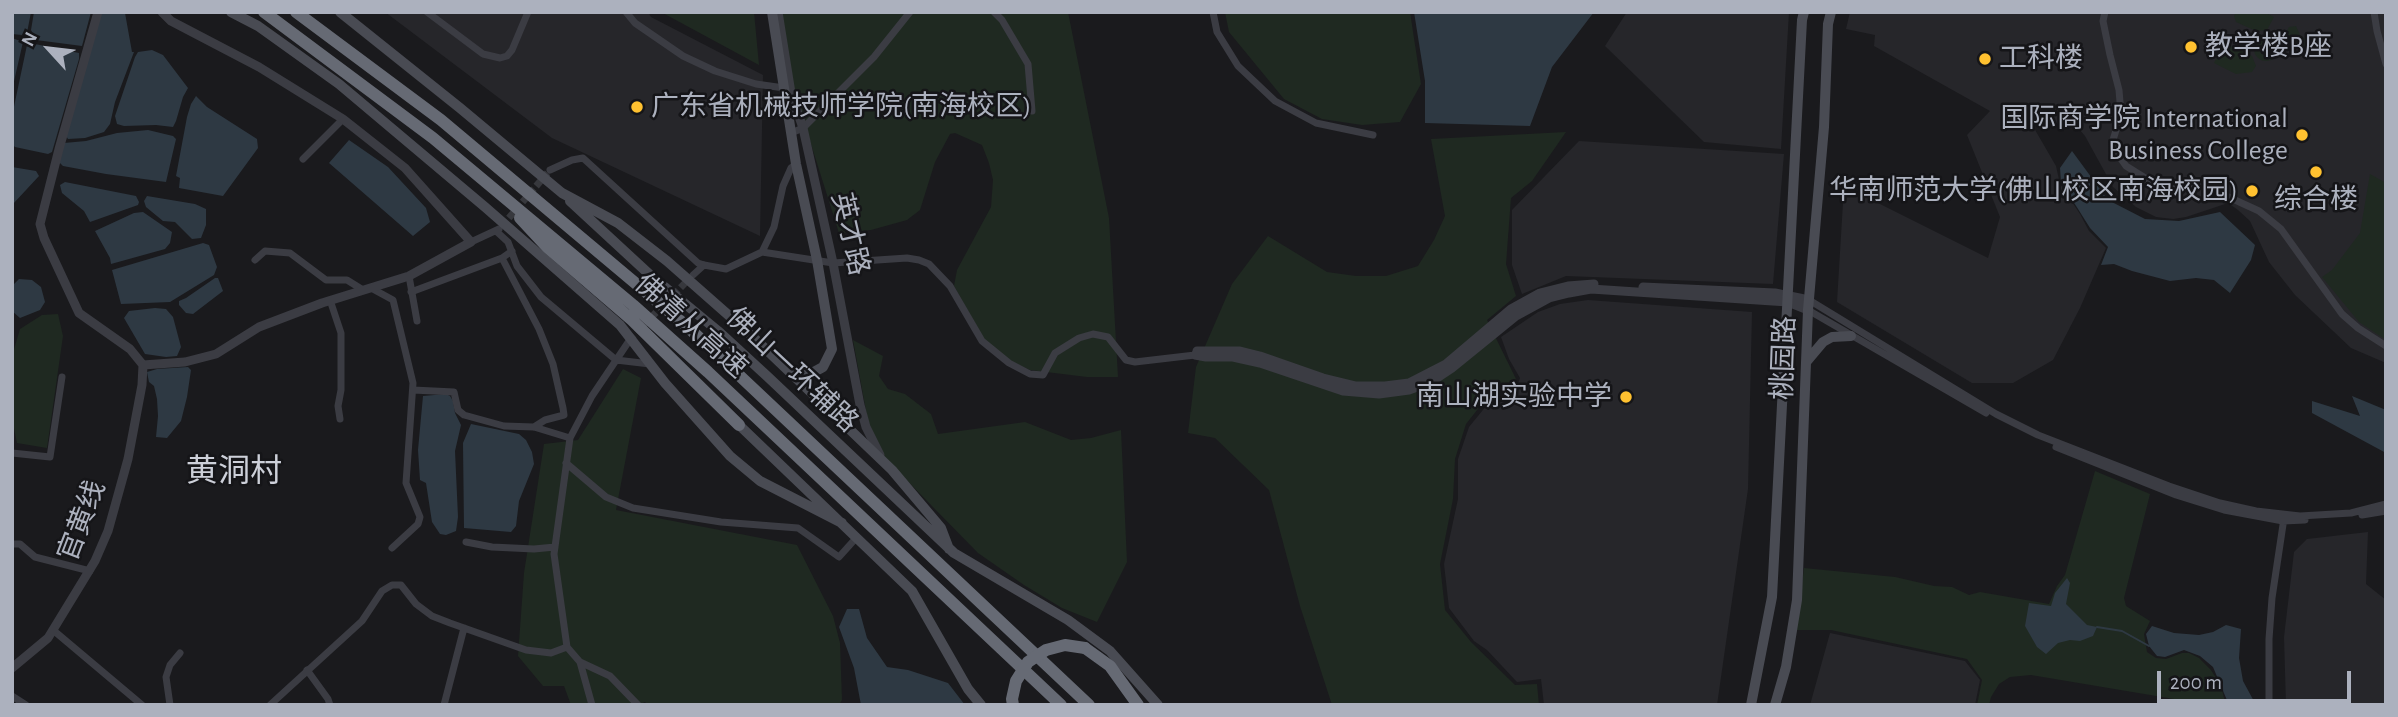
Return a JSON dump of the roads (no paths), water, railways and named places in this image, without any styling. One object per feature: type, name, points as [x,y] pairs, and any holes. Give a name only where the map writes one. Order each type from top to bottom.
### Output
[{"type":"highway","name":"佛清从高速","points":[[264,12],[338,66],[486,182],[699,364],[1061,705]]},
{"type":"highway","name":"佛清从高速","points":[[296,12],[441,120],[665,308],[1089,705]]},
{"type":"highway","points":[[486,182],[547,247],[632,320],[739,425]]},
{"type":"highway","points":[[1004,624],[1100,705]]},
{"type":"highway","points":[[1013,705],[1016,681],[1028,662],[1046,650],[1065,645],[1085,648],[1110,666],[1138,705]]},
{"type":"main road","points":[[231,12],[258,26],[339,84],[620,325],[722,447],[760,481],[842,523]]},
{"type":"main road","points":[[340,12],[562,194],[618,223],[667,261],[884,463],[941,528],[949,549]]},
{"type":"main road","name":"英才路","points":[[772,12],[796,164],[832,349],[823,367],[813,373],[803,374],[787,370]]},
{"type":"main road","name":"桃园路","points":[[1751,705],[1772,597],[1804,12]]},
{"type":"main road","name":"桃园路","points":[[1775,705],[1786,667],[1797,600],[1808,305],[1831,12]]},
{"type":"main road","name":"佛山一环辅路","points":[[562,194],[649,274],[718,331],[949,549],[984,573],[1068,620],[1110,651],[1158,705]]},
{"type":"main road","points":[[1807,361],[1823,342],[1832,337],[1851,336]]},
{"type":"main road","points":[[739,425],[912,591],[968,690],[981,705]]},
{"type":"street","points":[[98,12],[40,224],[79,313],[130,349],[143,365],[185,362],[216,354],[259,327],[330,300],[409,276],[499,229],[508,242],[517,266],[541,297],[616,360],[651,364]]},
{"type":"street","points":[[162,12],[172,21],[259,67],[343,119],[405,168],[471,243]]},
{"type":"street","points":[[427,12],[483,54],[500,58],[507,56],[512,50],[527,12]]},
{"type":"street","points":[[626,12],[635,23],[683,56],[715,71],[756,84],[784,88]]},
{"type":"street","name":"英才路","points":[[778,12],[791,93],[803,128],[866,427],[884,463]]},
{"type":"street","points":[[791,133],[803,128],[874,57],[910,12]]},
{"type":"street","points":[[994,12],[1002,20],[1028,64],[1032,111]]},
{"type":"street","points":[[1213,12],[1217,32],[1238,65],[1275,101],[1316,123],[1373,135]]},
{"type":"street","points":[[2105,12],[2103,22],[2119,90],[2121,114],[2113,140],[2114,149],[2126,166],[2150,181],[2170,187],[2191,185],[2211,189],[2259,211],[2281,229],[2343,314],[2358,328],[2386,346]]},
{"type":"street","points":[[2374,12],[2386,64]]},
{"type":"street","points":[[303,159],[343,119]]},
{"type":"street","points":[[550,170],[583,158],[698,263],[704,265],[726,269],[762,252],[833,263],[906,258],[929,264],[950,286],[982,341],[1009,363],[1030,374],[1044,375],[1055,352],[1079,338],[1093,334],[1108,337],[1126,360],[1135,362],[1196,353],[1240,351],[1356,386],[1385,386],[1409,383],[1430,374],[1464,351],[1511,309],[1541,293],[1568,286],[1590,284],[1788,298],[1808,305],[1996,414],[2038,435],[2169,486],[2220,503],[2284,518],[2351,513],[2386,504]]},
{"type":"street","points":[[762,252],[774,227],[783,186],[791,168],[796,164]]},
{"type":"street","points":[[255,260],[265,251],[290,253],[326,279],[347,280],[393,300],[413,383],[406,483],[420,517],[418,524],[392,548]]},
{"type":"street","points":[[411,292],[502,258],[512,251]]},
{"type":"street","points":[[502,258],[539,329],[560,388],[564,415],[545,420],[534,427]]},
{"type":"street","points":[[693,275],[704,265]]},
{"type":"street","points":[[409,276],[417,321]]},
{"type":"street","points":[[330,300],[341,334],[341,390],[338,406],[340,419]]},
{"type":"street","points":[[1808,305],[1851,336],[1997,420],[2041,441],[2176,495],[2224,510],[2284,518],[2332,520],[2386,511]]},
{"type":"street","points":[[629,341],[592,396],[570,438],[555,547],[567,647],[580,662],[610,676],[638,705]]},
{"type":"street","name":"官黄线","points":[[12,668],[48,638],[90,571],[108,531],[128,459],[142,385],[143,365]]},
{"type":"street","points":[[12,453],[50,457],[62,377]]},
{"type":"street","points":[[413,390],[454,392],[458,411],[464,415],[504,426],[534,427],[570,438]]},
{"type":"street","points":[[566,463],[606,497],[633,508],[721,522],[798,528],[839,556],[857,537]]},
{"type":"street","points":[[2269,705],[2272,598],[2284,518]]},
{"type":"street","points":[[466,542],[492,547],[555,547]]},
{"type":"street","points":[[12,544],[20,544],[36,557],[90,571]]},
{"type":"street","points":[[270,705],[362,621],[382,592],[392,585],[401,585],[416,604],[432,616],[526,650],[551,653],[567,647]]},
{"type":"street","points":[[444,705],[464,628]]},
{"type":"street","points":[[53,630],[142,705]]},
{"type":"street","points":[[170,705],[166,677],[170,665],[180,653]]},
{"type":"street","points":[[580,662],[592,705]]},
{"type":"street","points":[[307,670],[330,705]]},
{"type":"street","points":[[15,700],[26,705]]},
{"type":"waterway","points":[[2097,627],[2122,631],[2149,646]]},
{"type":"tunnel","points":[[502,226],[550,170]]},
{"type":"tunnel","points":[[629,340],[690,278]]},
{"type":"place","name":"教学楼B座","points":[[2191,47]]},
{"type":"place","name":"工科楼","points":[[1985,59]]},
{"type":"place","name":"广东省机械技师学院(南海校区)","points":[[637,107]]},
{"type":"place","name":"国际商学院 International Business College","points":[[2302,135]]},
{"type":"place","name":"综合楼","points":[[2316,172]]},
{"type":"place","name":"华南师范大学(佛山校区南海校园)","points":[[2252,191]]},
{"type":"place","name":"南山湖实验中学","points":[[1626,397]]},
{"type":"district","name":"黄洞村","points":[[234,471]]}]
